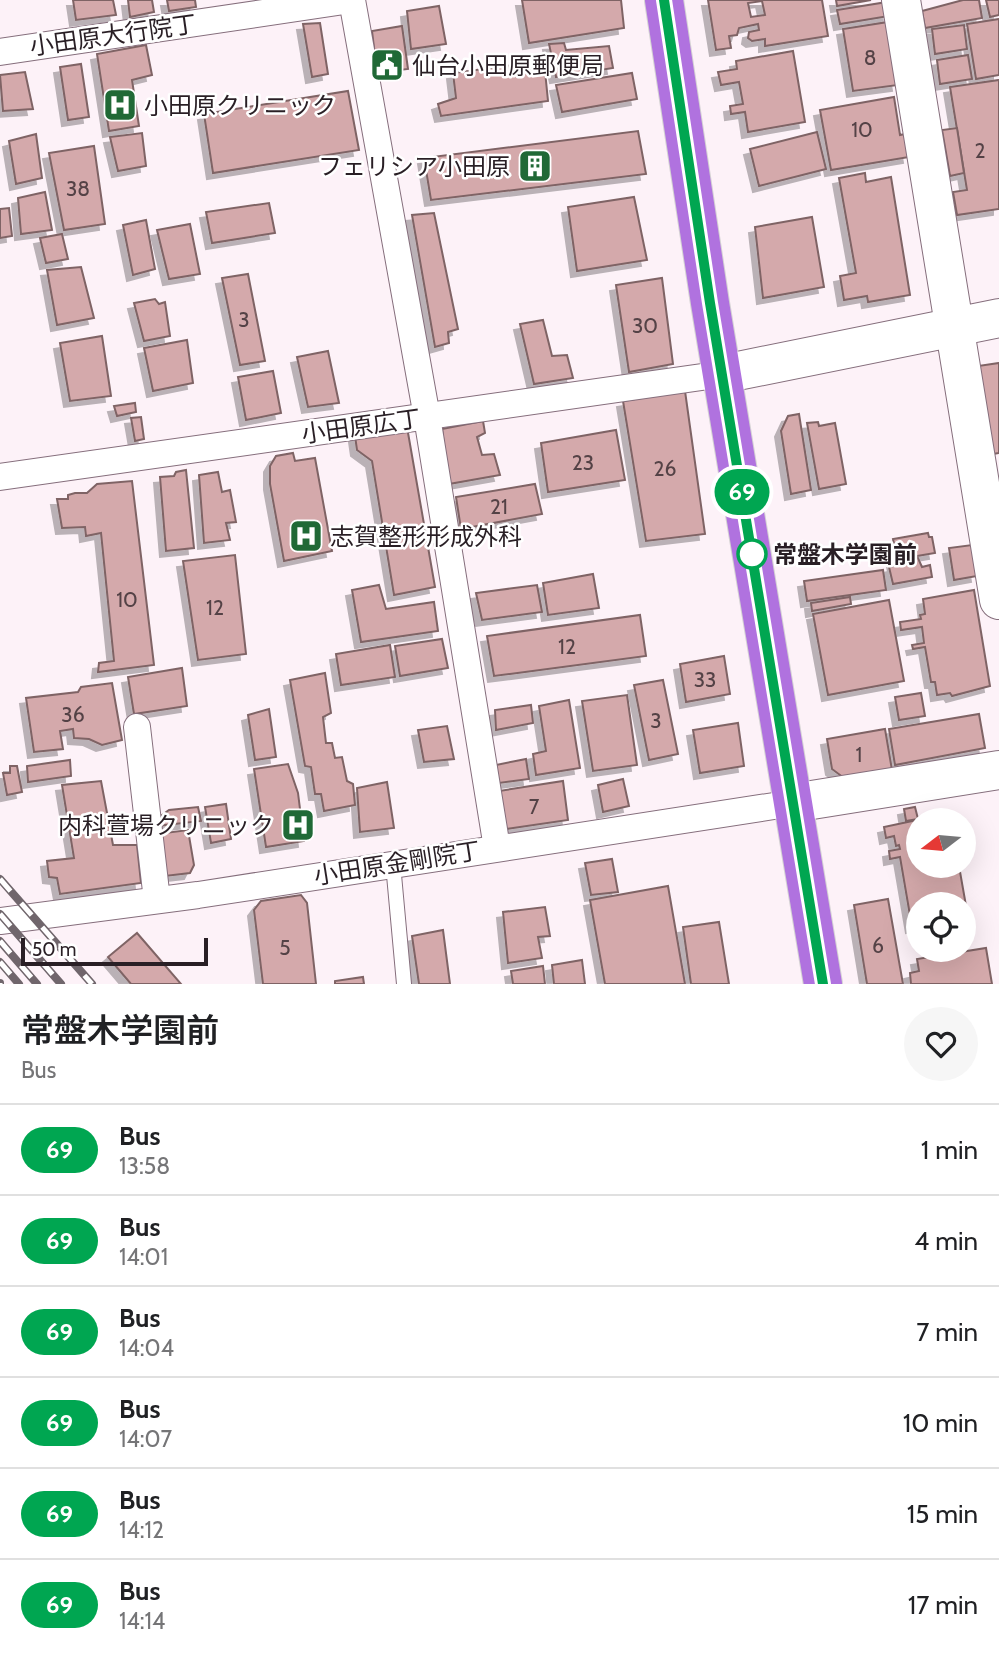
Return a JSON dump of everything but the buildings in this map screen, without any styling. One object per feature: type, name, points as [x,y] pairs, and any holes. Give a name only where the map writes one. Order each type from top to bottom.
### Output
[{"type":"highway","points":[[664,0],[823,984]]},
{"type":"street","name":"小田原大行院丁","points":[[0,52],[237,8],[351,0]]},
{"type":"street","points":[[351,0],[427,417],[497,848]]},
{"type":"street","points":[[901,0],[999,600]]},
{"type":"street","points":[[723,373],[999,318]]},
{"type":"street","name":"小田原広丁","points":[[0,477],[723,373]]},
{"type":"street","points":[[137,727],[158,900]]},
{"type":"street","points":[[793,803],[999,771]]},
{"type":"street","name":"小田原金剛院丁","points":[[0,921],[158,900],[793,803]]},
{"type":"lane","points":[[393,864],[404,984]]},
{"type":"railway","points":[[0,879],[92,984]]},
{"type":"railway","points":[[0,914],[61,984]]},
{"type":"railway","points":[[0,941],[37,984]]},
{"type":"railway","points":[[0,962],[19,984]]},
{"type":"bus line","name":"69","points":[[664,0],[710,303],[823,984]]},
{"type":"place","name":"仙台小田原郵便局","points":[[387,65]]},
{"type":"place","name":"小田原クリニック","points":[[120,105]]},
{"type":"place","name":"フェリシア小田原","points":[[535,166]]},
{"type":"place","name":"志賀整形形成外科","points":[[306,536]]},
{"type":"place","name":"常盤木学園前","points":[[752,554]]},
{"type":"place","name":"内科萱場クリニック","points":[[298,825]]}]
